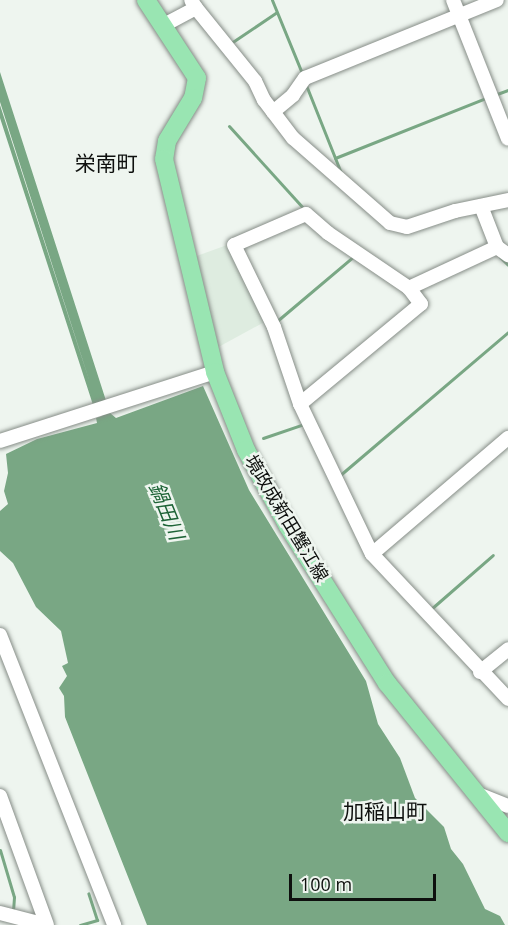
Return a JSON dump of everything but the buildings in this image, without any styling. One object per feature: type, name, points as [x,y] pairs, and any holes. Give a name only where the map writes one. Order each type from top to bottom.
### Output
[{"type":"main road","name":"境政成新田蟹江線","points":[[146,0],[197,78],[193,98],[167,141],[165,159],[215,372],[246,450],[288,526],[387,683],[508,833]]},
{"type":"street","points":[[453,0],[508,139]]},
{"type":"street","points":[[273,112],[293,96],[305,78],[497,0]]},
{"type":"street","points":[[164,25],[193,4],[255,81],[273,112],[299,143],[310,149],[336,177],[390,223],[407,227],[508,200]]},
{"type":"street","points":[[409,288],[502,251],[481,206]]},
{"type":"street","points":[[300,404],[421,304],[409,288],[328,233],[306,214],[234,245],[274,327],[300,404],[372,554],[480,672],[508,699]]},
{"type":"street","points":[[0,441],[215,372]]},
{"type":"street","points":[[372,554],[508,438]]},
{"type":"street","points":[[0,635],[114,925]]},
{"type":"street","points":[[480,672],[508,649]]},
{"type":"street","points":[[476,793],[508,806]]},
{"type":"street","points":[[0,796],[47,925]]},
{"type":"street","points":[[0,913],[47,925]]},
{"type":"shaded area","points":[[230,244],[268,320],[213,350],[191,258]]},
{"type":"water","name":"鍋田川","points":[[0,72],[110,413],[116,418],[203,386],[249,490],[366,681],[378,724],[400,758],[415,798],[444,827],[451,849],[463,864],[485,909],[500,916],[505,925],[147,925],[65,717],[64,696],[59,688],[67,676],[62,666],[68,663],[61,631],[36,607],[13,563],[0,551],[0,511],[8,504],[4,491],[8,473],[6,454],[37,439],[97,423],[96,418],[102,416],[97,403],[94,408],[0,118],[0,105],[92,389],[0,102]]},
{"type":"waterway","points":[[272,0],[302,73]]},
{"type":"waterway","points":[[231,43],[277,12]]},
{"type":"waterway","points":[[306,85],[341,173]]},
{"type":"waterway","points":[[497,94],[508,90]]},
{"type":"waterway","points":[[335,158],[486,98]]},
{"type":"waterway","points":[[229,126],[303,208]]},
{"type":"waterway","points":[[277,321],[354,256]]},
{"type":"waterway","points":[[500,257],[508,265]]},
{"type":"waterway","points":[[339,476],[508,332]]},
{"type":"waterway","points":[[263,438],[304,424]]},
{"type":"waterway","points":[[431,609],[493,555]]},
{"type":"waterway","points":[[0,850],[14,897],[13,911]]},
{"type":"waterway","points":[[80,925],[97,920],[88,893]]},
{"type":"district","name":"栄南町","points":[[106,163]]},
{"type":"district","name":"加稲山町","points":[[385,811]]}]
